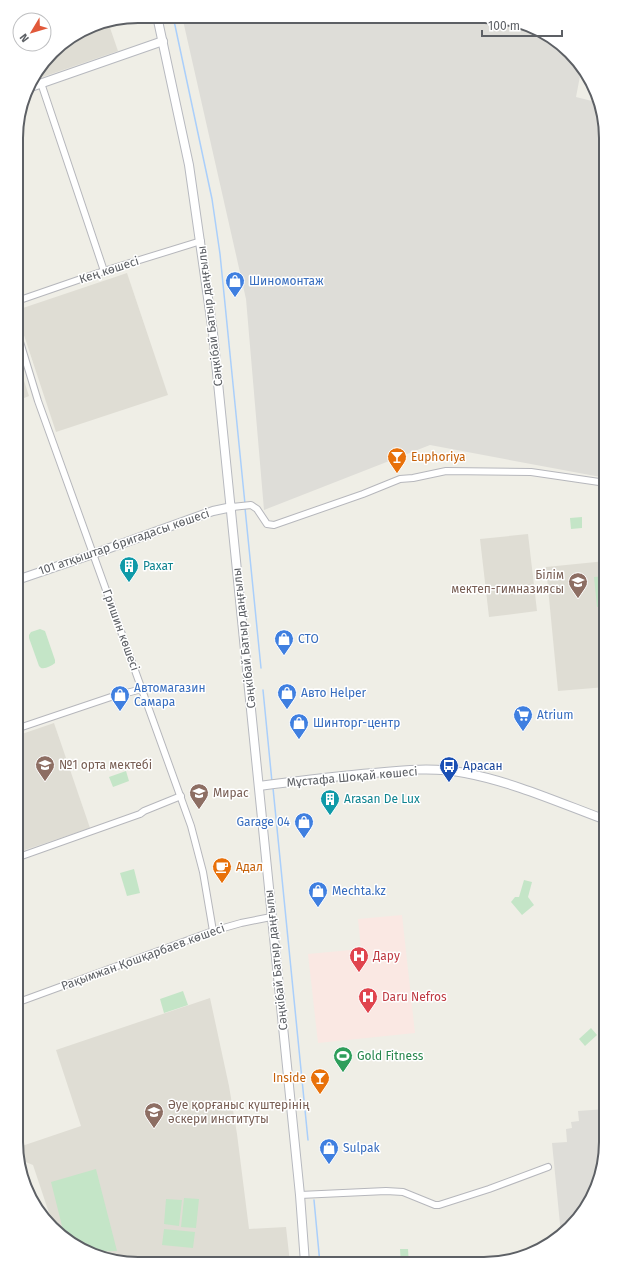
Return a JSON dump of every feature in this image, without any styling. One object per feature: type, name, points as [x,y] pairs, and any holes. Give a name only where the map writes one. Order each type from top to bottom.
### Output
[{"type":"main road","name":"Сәңкібай Батыр даңғылы","points":[[159,23],[189,165],[201,241],[236,506],[259,786],[300,1195],[304,1257]]},
{"type":"main road","points":[[36,85],[163,41]]},
{"type":"main road","name":"101 атқыштар бригадасы көшесі","points":[[23,578],[213,511],[236,506]]},
{"type":"main road","name":"Мұстафа Шоқай көшесі","points":[[259,786],[400,770],[463,772],[526,790],[599,817]]},
{"type":"street","points":[[41,83],[104,271]]},
{"type":"street","name":"Кең көшесі","points":[[23,299],[104,271],[201,241]]},
{"type":"street","name":"Гришин көшесі","points":[[23,352],[38,401],[191,826],[203,872],[213,931]]},
{"type":"street","points":[[236,506],[247,504],[251,505],[257,509],[267,524],[274,525],[363,494],[400,479],[413,478],[446,471],[531,472],[599,482]]},
{"type":"street","points":[[23,727],[111,697],[142,689]]},
{"type":"street","points":[[23,856],[140,814],[181,796]]},
{"type":"street","name":"Рақымжан Қошқарбаев көшесі","points":[[23,1000],[213,931],[241,923],[271,917]]},
{"type":"street","points":[[300,1195],[386,1191],[404,1192],[428,1203],[439,1205],[489,1190],[548,1167]]},
{"type":"shaded area","points":[[184,23],[499,24],[521,29],[548,42],[570,62],[580,74],[576,97],[593,101],[597,116],[599,138],[599,477],[430,445],[264,510],[246,299]]},
{"type":"shaded area","points":[[110,27],[118,51],[40,78],[57,57],[74,42],[101,29]]},
{"type":"shaded area","points":[[127,273],[168,395],[56,432],[23,332],[23,308]]},
{"type":"shaded area","points":[[23,378],[29,396],[23,398]]},
{"type":"shaded area","points":[[528,534],[537,611],[489,617],[480,539]]},
{"type":"shaded area","name":"Білім мектеп-гимназиясы","points":[[599,562],[599,688],[558,691],[546,567]]},
{"type":"shaded area","name":"№1 орта мектебі","points":[[54,723],[90,828],[23,851],[23,734]]},
{"type":"shaded area","name":"Дару","points":[[402,915],[415,1033],[318,1043],[308,954],[361,949],[358,919]]},
{"type":"shaded area","name":"Әуе қорғаныс күштерінің әскери институты","points":[[210,998],[229,1086],[237,1134],[249,1229],[286,1227],[289,1257],[123,1256],[108,1253],[87,1245],[74,1238],[62,1228],[50,1215],[33,1165],[25,1162],[23,1146],[81,1126],[56,1050]]},
{"type":"shaded area","points":[[599,1110],[599,1149],[597,1164],[593,1179],[584,1199],[575,1212],[560,1227],[552,1143],[567,1142],[566,1129],[572,1128],[571,1122],[579,1121],[578,1111]]},
{"type":"green space","points":[[582,517],[582,528],[571,529],[570,518]]},
{"type":"green space","points":[[594,577],[599,577],[599,607],[597,607]]},
{"type":"green space","points":[[40,629],[45,631],[55,660],[55,663],[45,668],[41,668],[39,666],[29,638],[31,632]]},
{"type":"green space","points":[[126,771],[129,781],[113,787],[109,777]]},
{"type":"green space","points":[[134,869],[140,893],[127,896],[120,873]]},
{"type":"green space","points":[[524,880],[532,882],[528,897],[534,905],[522,915],[511,902],[515,897],[519,897]]},
{"type":"green space","points":[[183,991],[188,1005],[164,1013],[160,999]]},
{"type":"green space","points":[[591,1028],[597,1035],[585,1046],[579,1039]]},
{"type":"green space","points":[[96,1169],[117,1251],[104,1251],[94,1248],[74,1238],[63,1229],[51,1182]]},
{"type":"green space","points":[[184,1198],[199,1199],[196,1228],[181,1227]]},
{"type":"green space","points":[[166,1199],[182,1200],[179,1226],[164,1224]]},
{"type":"green space","points":[[164,1229],[195,1232],[193,1248],[162,1245]]},
{"type":"green space","points":[[400,1249],[408,1249],[409,1257],[401,1257]]},
{"type":"waterway","points":[[174,23],[212,199],[220,254],[245,504]]},
{"type":"waterway","points":[[245,508],[261,668]]},
{"type":"waterway","points":[[263,690],[272,782]]},
{"type":"waterway","points":[[273,788],[308,1140]]},
{"type":"waterway","points":[[314,1200],[319,1257]]},
{"type":"place","name":"Шиномонтаж","points":[[235,298]]},
{"type":"place","name":"Euphoriya","points":[[397,474]]},
{"type":"place","name":"Рахат","points":[[129,583]]},
{"type":"place","name":"Білім мектеп-гимназиясы","points":[[578,599]]},
{"type":"place","name":"СТО","points":[[284,656]]},
{"type":"place","name":"Авто Helper","points":[[287,710]]},
{"type":"place","name":"Автомагазин Самара","points":[[120,712]]},
{"type":"place","name":"Atrium","points":[[523,732]]},
{"type":"place","name":"Шинторг-центр","points":[[299,740]]},
{"type":"place","name":"№1 орта мектебі","points":[[45,782]]},
{"type":"place","name":"Арасан","points":[[449,783]]},
{"type":"place","name":"Мирас","points":[[199,810]]},
{"type":"place","name":"Arasan De Lux","points":[[330,816]]},
{"type":"place","name":"Garage 04","points":[[304,839]]},
{"type":"place","name":"Адал","points":[[222,884]]},
{"type":"place","name":"Mechta.kz","points":[[318,908]]},
{"type":"place","name":"Дару","points":[[359,973]]},
{"type":"place","name":"Daru Nefros","points":[[368,1014]]},
{"type":"place","name":"Gold Fitness","points":[[343,1073]]},
{"type":"place","name":"Inside","points":[[320,1095]]},
{"type":"place","name":"Әуе қорғаныс күштерінің әскери институты","points":[[154,1129]]},
{"type":"place","name":"Sulpak","points":[[329,1165]]}]
